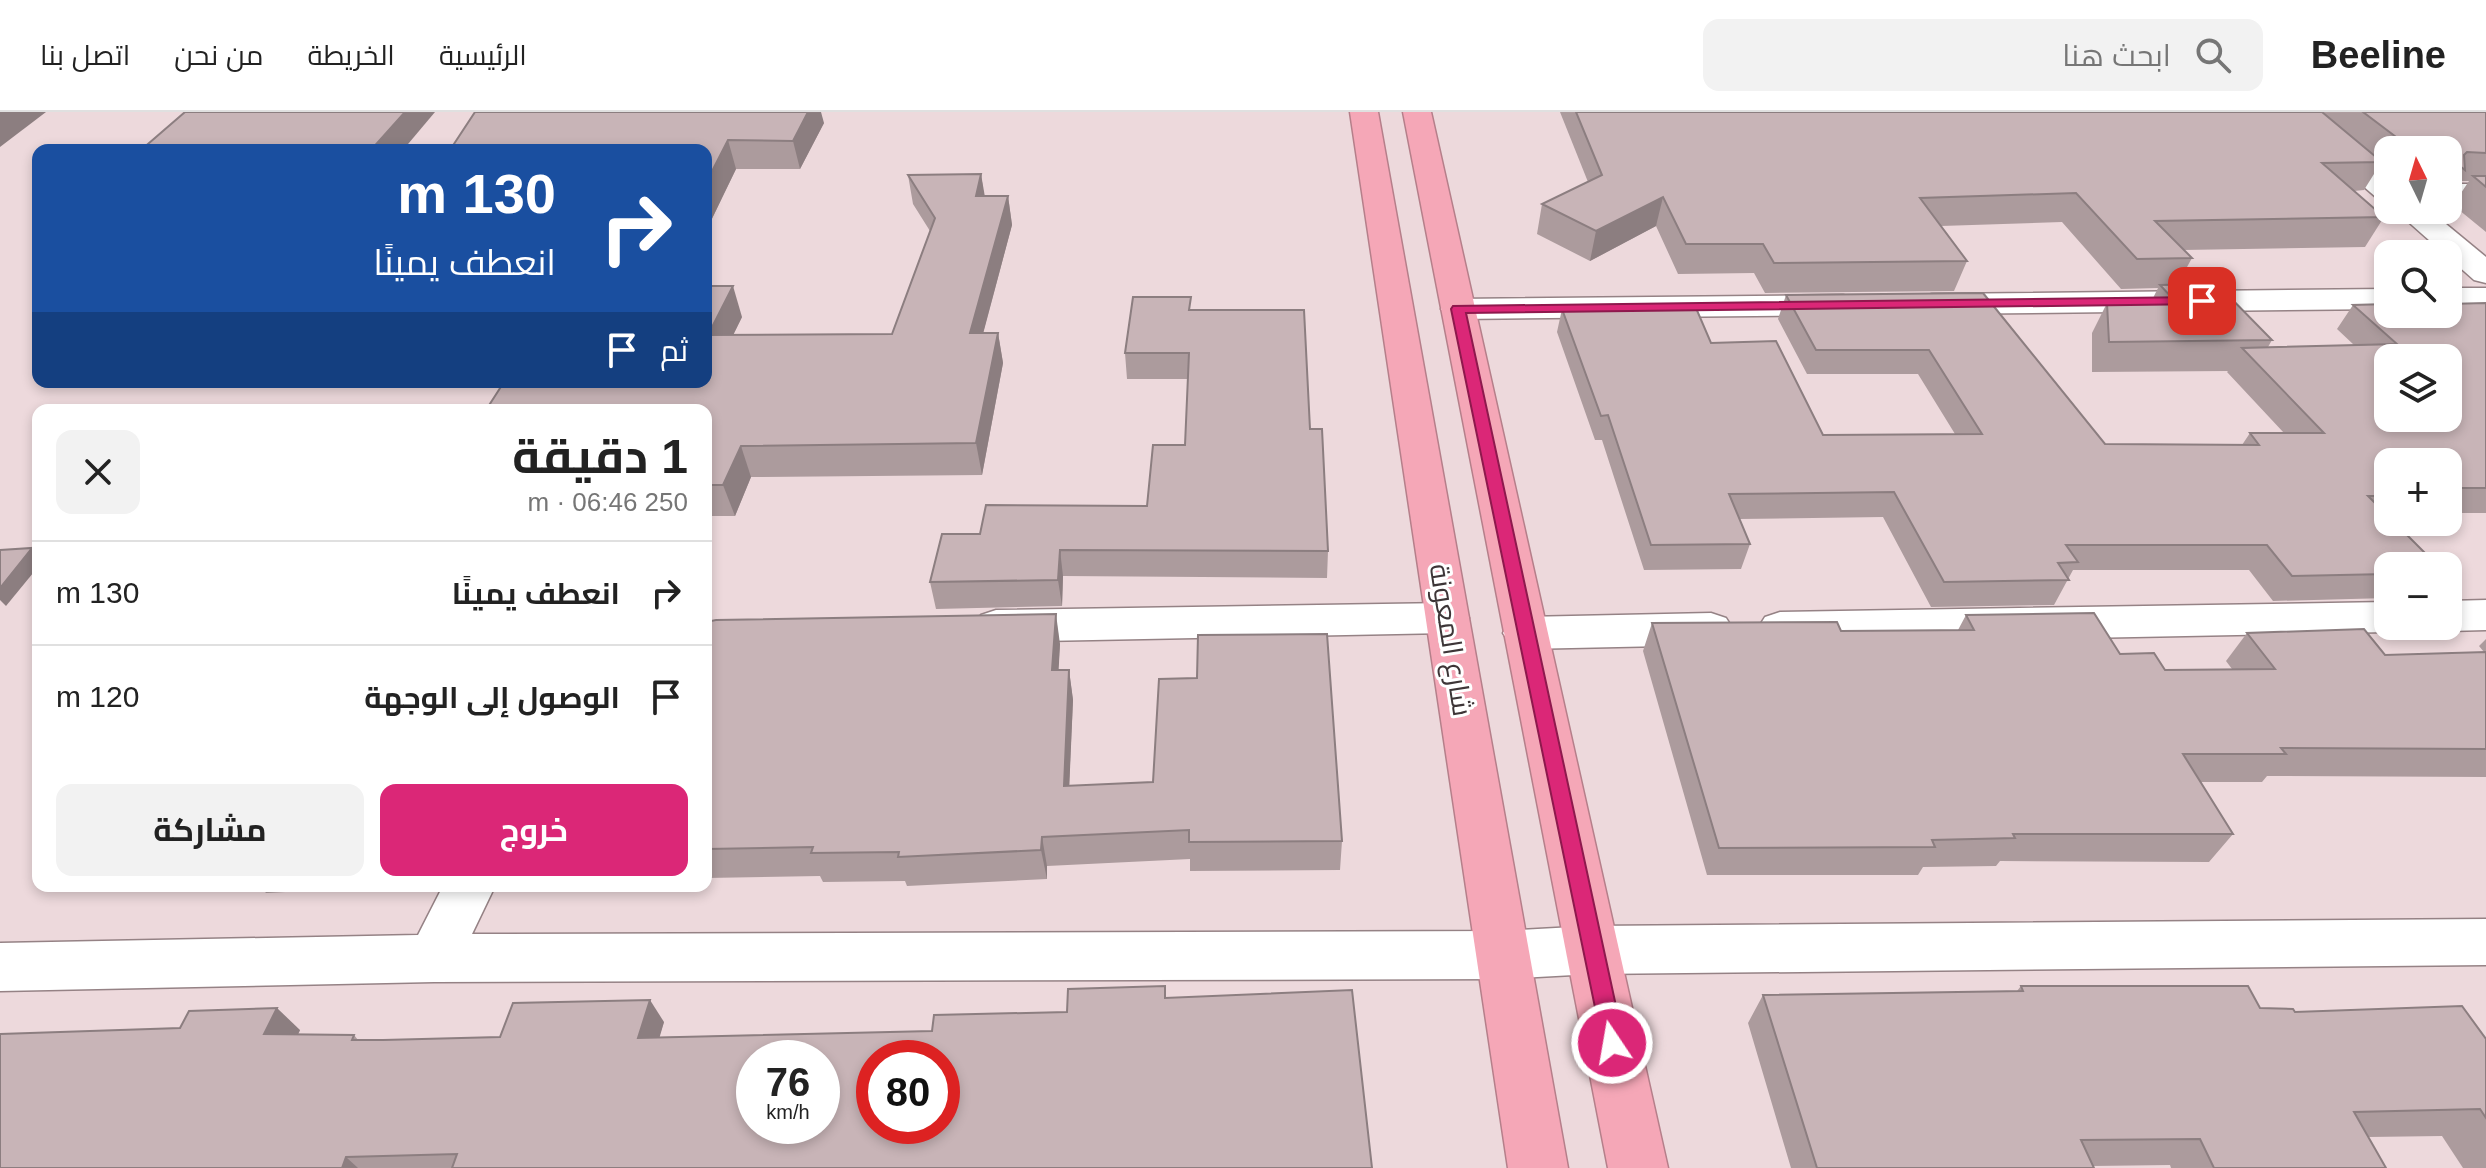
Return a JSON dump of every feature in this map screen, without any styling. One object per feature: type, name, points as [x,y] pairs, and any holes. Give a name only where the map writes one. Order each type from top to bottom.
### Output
[{"type":"highway","name":"شارع المعونة","points":[[1364,112],[1538,1168]]},
{"type":"highway","points":[[1417,112],[1638,1168]]},
{"type":"street","points":[[2291,112],[2374,180]]},
{"type":"street","points":[[2462,193],[2486,193]]},
{"type":"street","points":[[2427,224],[2486,273]]},
{"type":"street","points":[[2462,298],[2486,298]]},
{"type":"street","points":[[1458,309],[2374,299]]},
{"type":"street","points":[[2462,616],[2486,615]]},
{"type":"street","points":[[1525,633],[2374,617]]},
{"type":"street","points":[[952,627],[1447,618]]},
{"type":"street","points":[[434,958],[466,892]]},
{"type":"street","points":[[0,967],[434,958],[1502,955],[1592,950],[2486,942]]},
{"type":"building","points":[[185,112],[405,112],[376,144],[148,144]]},
{"type":"building","points":[[475,112],[808,112],[793,141],[728,140],[712,171],[712,144],[454,144]]},
{"type":"building","points":[[1576,112],[2322,112],[2374,155],[2374,162],[2322,163],[2374,208],[2374,217],[2155,221],[2192,258],[2137,259],[2076,193],[1920,198],[1967,261],[1774,263],[1763,244],[1686,244],[1663,197],[1596,231],[1542,204],[1602,175]]},
{"type":"building","points":[[2363,112],[2486,112],[2486,153],[2467,152],[2464,155],[2465,170],[2462,168],[2462,136],[2395,136]]},
{"type":"building","points":[[981,174],[976,196],[1008,196],[970,333],[998,333],[976,443],[741,446],[723,485],[712,485],[712,404],[490,404],[500,388],[712,388],[712,335],[892,334],[935,218],[908,175]]},
{"type":"building","points":[[2473,176],[2486,176],[2486,187]]},
{"type":"building","points":[[2217,284],[2272,340],[2109,342],[2107,303],[2175,301],[2160,285]]},
{"type":"building","points":[[712,286],[733,286],[712,327]]},
{"type":"building","points":[[1983,293],[2105,444],[2259,445],[2250,433],[2324,433],[2242,348],[2374,345],[2374,432],[2462,432],[2462,344],[2397,344],[2379,328],[2462,328],[2462,304],[2486,303],[2486,488],[2462,488],[2462,448],[2374,448],[2374,496],[2368,496],[2374,502],[2374,536],[2408,536],[2424,552],[2374,552],[2374,574],[2292,576],[2267,545],[2066,545],[2078,562],[2058,563],[2069,580],[1944,582],[1894,492],[1729,494],[1750,544],[1651,545],[1608,415],[1601,416],[1562,309],[1696,308],[1711,343],[1776,341],[1823,435],[1982,434],[1929,350],[1816,350],[1786,295]]},
{"type":"building","points":[[1133,297],[1191,297],[1189,310],[1304,310],[1310,429],[1322,429],[1328,551],[1060,550],[1058,580],[930,582],[942,534],[980,534],[986,505],[1147,506],[1153,445],[1185,445],[1189,353],[1125,353]]},
{"type":"building","points":[[2374,304],[2374,324],[2353,305]]},
{"type":"building","points":[[32,548],[0,588],[0,550]]},
{"type":"building","points":[[2094,613],[2120,654],[2154,653],[2165,670],[2275,669],[2247,633],[2364,629],[2385,655],[2486,652],[2486,749],[2281,748],[2286,754],[2183,754],[2233,834],[2013,834],[2015,838],[1932,840],[1935,847],[1719,848],[1652,623],[1837,622],[1841,631],[1974,630],[1966,615]]},
{"type":"building","points":[[1056,614],[1052,670],[1069,670],[1064,786],[1153,782],[1159,679],[1197,678],[1198,635],[1327,634],[1342,841],[1189,842],[1189,830],[1042,837],[1041,850],[898,857],[899,852],[811,853],[813,847],[712,849],[712,621]]},
{"type":"building","points":[[1165,986],[1165,998],[1352,990],[1372,1168],[452,1168],[457,1154],[346,1157],[342,1168],[0,1168],[0,1034],[180,1028],[189,1011],[277,1008],[264,1034],[354,1035],[352,1040],[500,1037],[513,1003],[650,1000],[638,1038],[932,1031],[934,1015],[1067,1012],[1068,989]]},
{"type":"building","points":[[2021,986],[2248,986],[2260,1008],[2293,1009],[2295,1012],[2462,1006],[2486,1039],[2486,1118],[2480,1109],[2354,1112],[2386,1168],[2214,1168],[2200,1139],[2081,1140],[2094,1168],[1817,1168],[1763,995],[2023,991]]},
{"type":"route","points":[[1612,1043],[1458,309],[2202,301]]}]
